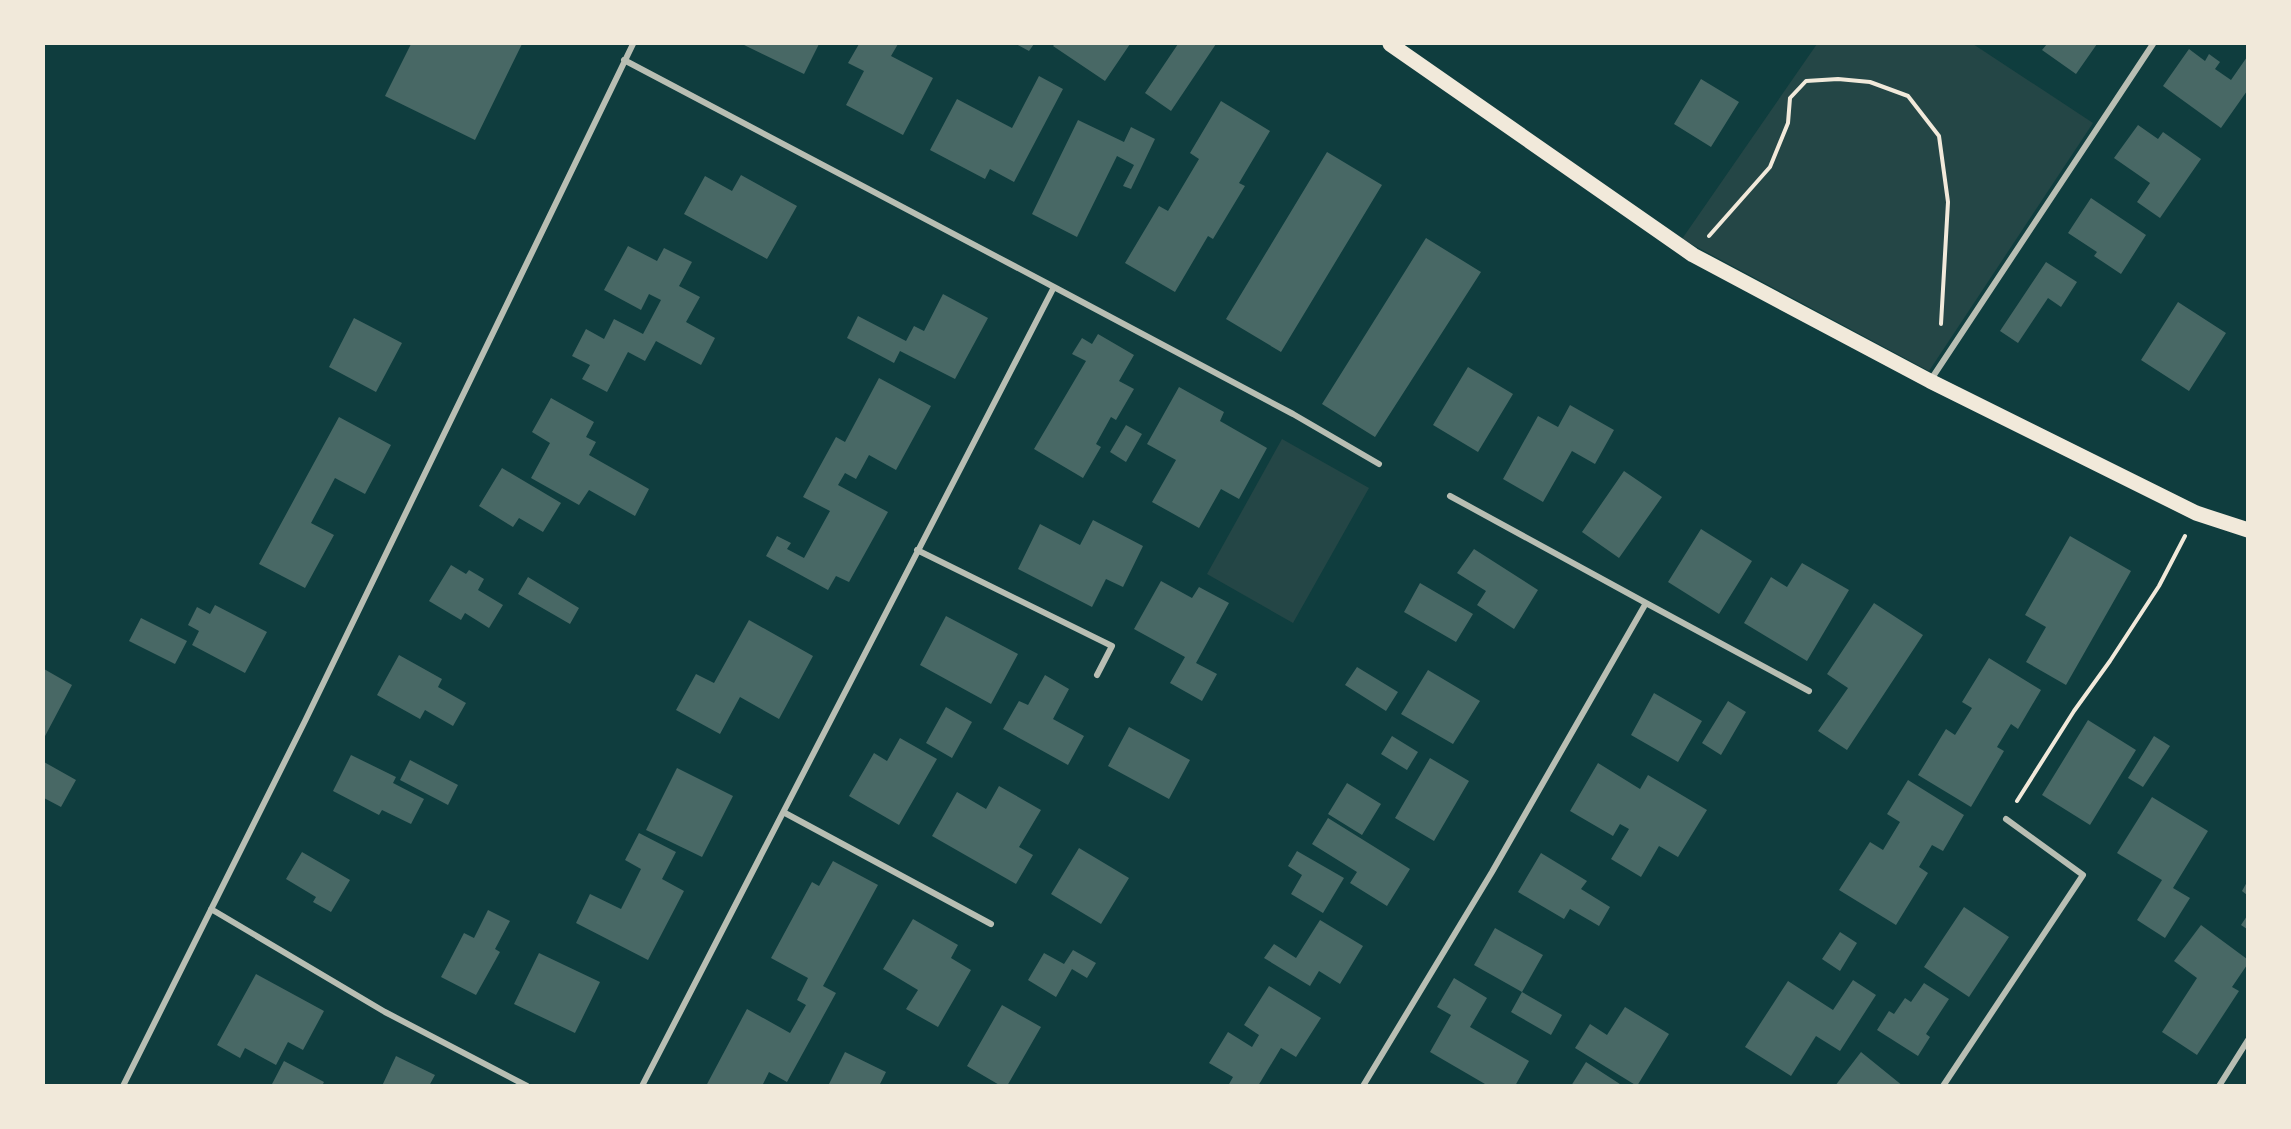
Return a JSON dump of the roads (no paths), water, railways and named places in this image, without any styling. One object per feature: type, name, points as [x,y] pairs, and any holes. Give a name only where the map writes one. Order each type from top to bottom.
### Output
[{"type":"main road","points":[[1390,44],[1693,255],[1934,375],[2196,513],[2247,530]]},
{"type":"street","points":[[123,1086],[310,711],[633,44]]},
{"type":"street","points":[[1934,375],[2153,44]]},
{"type":"street","points":[[624,60],[1293,414],[1378,464]]},
{"type":"street","points":[[642,1086],[785,813],[1054,287]]},
{"type":"street","points":[[1450,496],[1809,691]]},
{"type":"street","points":[[918,550],[1113,646],[1097,675]]},
{"type":"street","points":[[1363,1086],[1492,872],[1646,603]]},
{"type":"street","points":[[785,813],[991,924]]},
{"type":"street","points":[[1943,1086],[2083,875],[2006,819]]},
{"type":"street","points":[[211,909],[385,1012],[527,1086]]},
{"type":"street","points":[[2219,1086],[2247,1040]]}]
